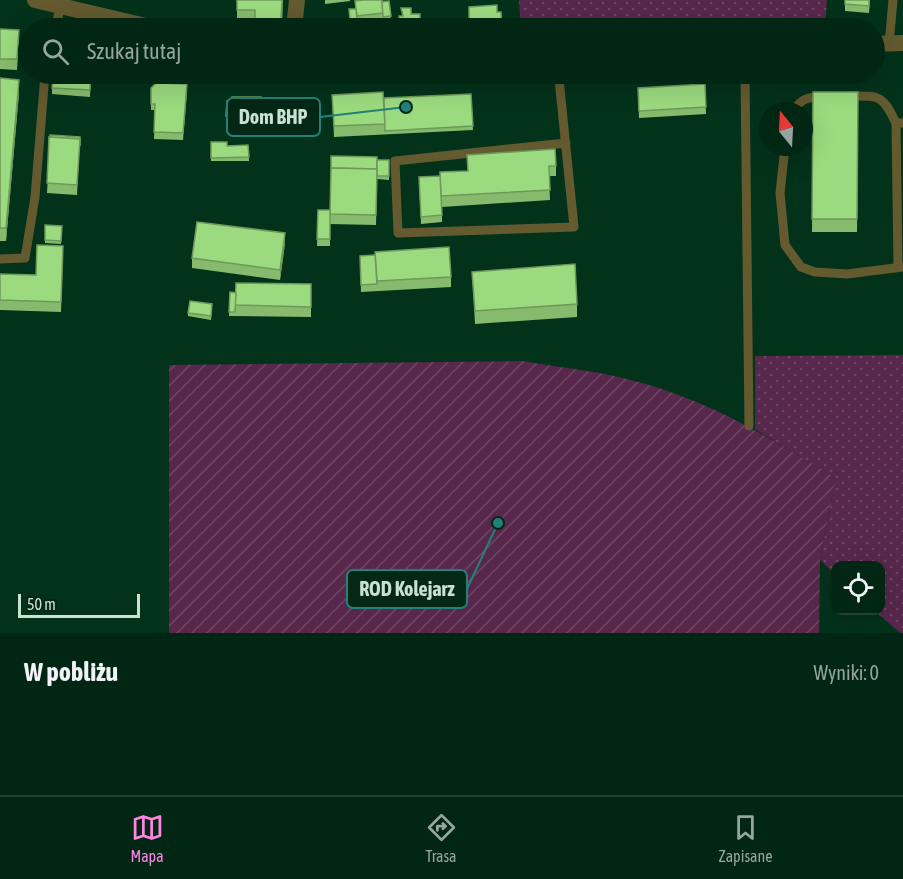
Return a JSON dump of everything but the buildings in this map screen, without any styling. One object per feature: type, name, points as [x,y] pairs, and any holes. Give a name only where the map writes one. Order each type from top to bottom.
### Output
[{"type":"street","points":[[35,0],[114,18]]},
{"type":"street","points":[[295,18],[297,0]]},
{"type":"lane","points":[[889,44],[893,0]]},
{"type":"lane","points":[[58,18],[61,5]]},
{"type":"lane","points":[[0,259],[25,258],[35,197],[44,84]]},
{"type":"lane","points":[[560,84],[566,143],[574,227],[398,233],[395,161],[566,143]]},
{"type":"lane","points":[[745,84],[748,426]]},
{"type":"lane","points":[[783,156],[780,193],[785,245],[801,267],[815,272],[847,274],[901,267],[900,123],[886,102],[874,96],[807,97],[801,102]]},
{"type":"shaded area","points":[[519,0],[827,0],[826,18],[520,18]]},
{"type":"shaded area","points":[[903,355],[903,633],[900,633],[880,615],[885,615],[885,561],[831,561],[831,570],[820,560],[834,486],[839,480],[755,429],[755,356]]},
{"type":"shaded area","points":[[523,361],[611,375],[681,396],[762,434],[839,480],[834,486],[820,560],[819,633],[169,633],[169,365]]},
{"type":"place","name":"Dom BHP","points":[[406,107]]},
{"type":"place","name":"ROD Kolejarz","points":[[498,523]]}]
